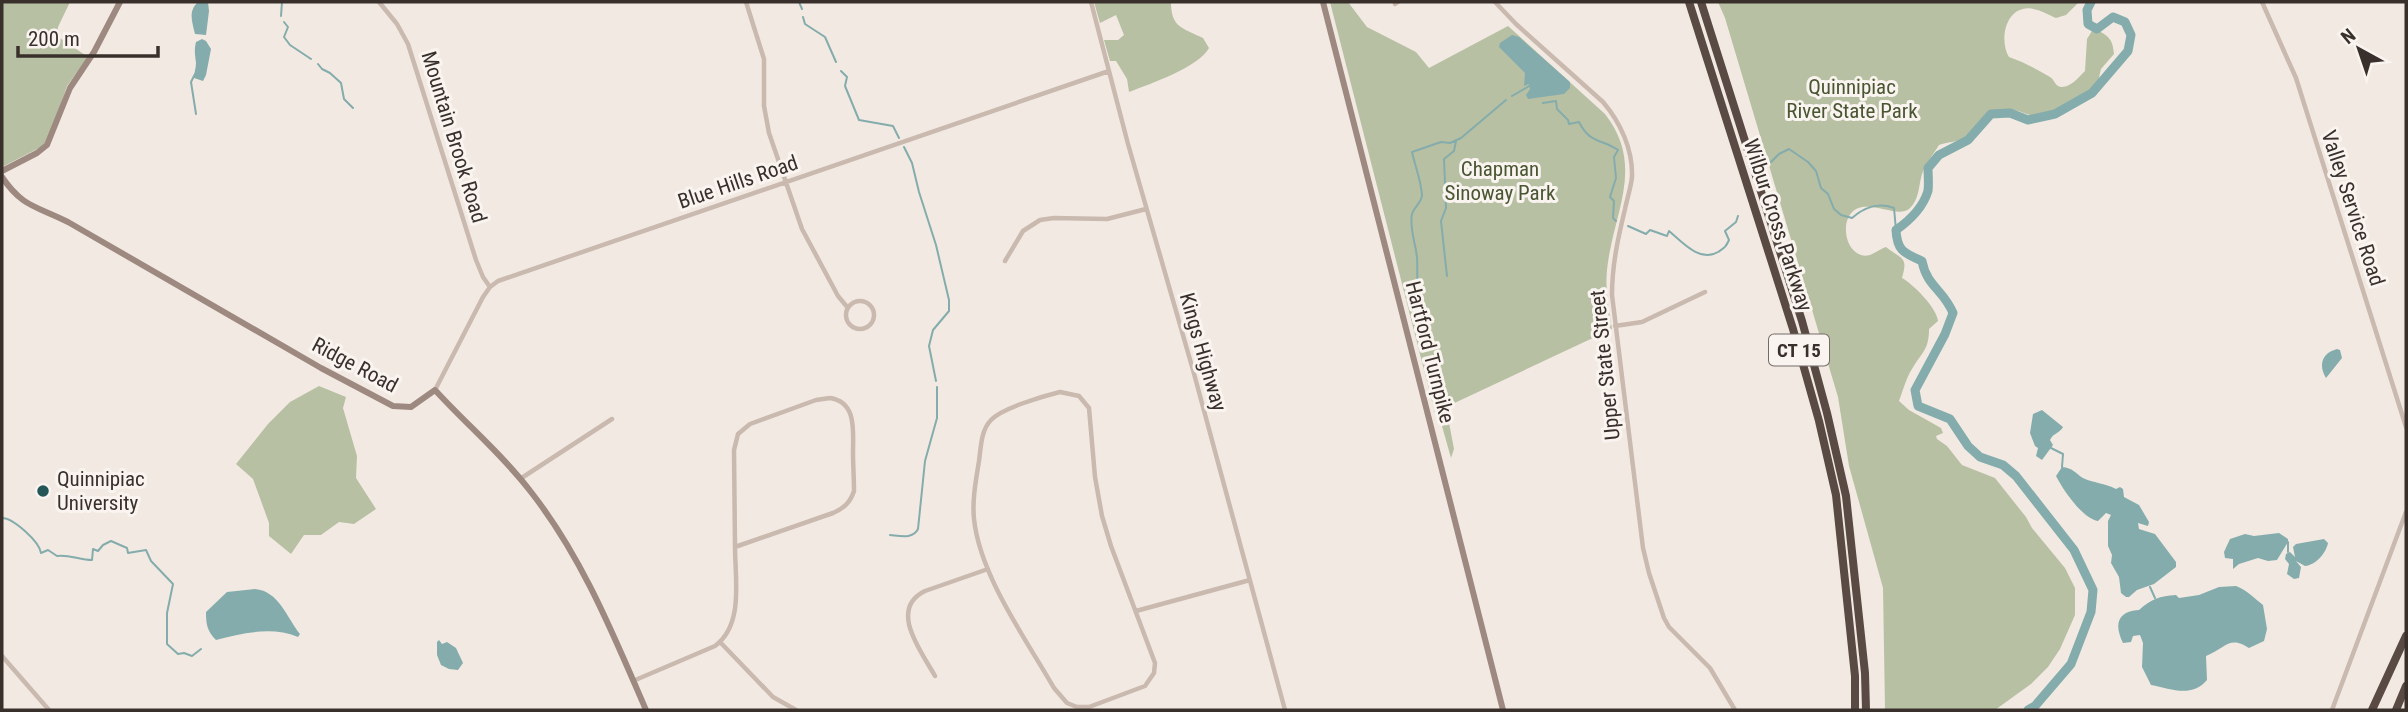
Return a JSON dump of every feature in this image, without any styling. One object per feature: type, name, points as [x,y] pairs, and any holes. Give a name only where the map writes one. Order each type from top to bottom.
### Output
[{"type":"highway","name":"Wilbur Cross Parkway","points":[[1689,2],[1793,328],[1819,421],[1836,495],[1855,676],[1855,710]]},
{"type":"highway","name":"Wilbur Cross Parkway","points":[[1702,2],[1802,321],[1827,413],[1846,496],[1866,673],[1866,710]]},
{"type":"highway","points":[[2372,710],[2406,636]]},
{"type":"highway","points":[[2396,710],[2406,686]]},
{"type":"main road","points":[[2,171],[47,145],[70,88],[94,52],[120,2]]},
{"type":"main road","name":"Hartford Turnpike","points":[[1323,2],[1503,710]]},
{"type":"main road","name":"Ridge Road","points":[[2,177],[16,196],[28,205],[68,222],[301,357],[387,403],[400,408],[411,407],[435,390]]},
{"type":"main road","points":[[435,390],[520,479],[547,513],[583,570],[646,710]]},
{"type":"street","name":"Mountain Brook Road","points":[[379,2],[397,24],[408,44],[476,260],[482,277],[490,287]]},
{"type":"street","points":[[746,2],[764,59],[764,106],[767,124],[802,229],[838,296],[848,308],[847,321],[854,327],[863,328],[873,320],[873,311],[863,302],[854,302],[848,308]]},
{"type":"street","name":"Kings Highway","points":[[1091,2],[1285,710]]},
{"type":"street","name":"Upper State Street","points":[[1495,2],[1603,102],[1613,114],[1625,139],[1630,154],[1632,177],[1612,265],[1612,295],[1638,519],[1649,573],[1669,626],[1710,668],[1735,710]]},
{"type":"street","name":"Valley Service Road","points":[[2262,2],[2296,78],[2406,427]]},
{"type":"street","name":"Blue Hills Road","points":[[490,287],[505,279],[1109,71]]},
{"type":"street","points":[[1005,261],[1023,231],[1040,220],[1107,219],[1146,209]]},
{"type":"street","points":[[435,390],[490,287]]},
{"type":"street","points":[[1615,326],[1643,322],[1704,292]]},
{"type":"street","points":[[1056,393],[1071,393],[1081,397],[1089,408],[1095,477],[1102,516],[1136,611],[1154,657],[1155,670],[1152,677],[1139,690],[1094,706],[1084,708],[1071,705],[1058,694],[988,569],[978,538],[973,508],[986,428],[993,417],[1056,393]]},
{"type":"street","points":[[633,681],[720,642],[731,626],[735,613],[734,450],[738,434],[750,424],[816,400],[834,399],[843,403],[849,409],[853,423],[854,492],[850,501],[833,513],[736,547]]},
{"type":"street","points":[[520,479],[612,419]]},
{"type":"street","points":[[2332,710],[2406,512]]},
{"type":"street","points":[[935,676],[908,624],[907,612],[910,604],[925,591],[988,569]]},
{"type":"street","points":[[1136,611],[1251,580]]},
{"type":"street","points":[[720,642],[773,697],[796,710]]},
{"type":"street","points":[[2,656],[49,710]]},
{"type":"green space","points":[[2,2],[70,2],[58,27],[57,36],[88,57],[67,86],[50,135],[43,146],[2,167]]},
{"type":"green space","points":[[1094,2],[1171,2],[1176,22],[1203,38],[1209,48],[1204,55],[1185,68],[1129,92],[1127,79],[1116,61],[1110,61],[1104,40],[1118,40],[1124,35],[1116,15],[1100,23]]},
{"type":"green space","name":"Chapman Sinoway Park","points":[[1330,2],[1348,2],[1367,27],[1416,52],[1429,68],[1508,26],[1605,114],[1617,134],[1623,153],[1624,190],[1607,270],[1612,329],[1446,407],[1454,449],[1451,458],[1438,412],[1435,413]]},
{"type":"green space","name":"Quinnipiac River State Park","points":[[1718,2],[2079,2],[2066,15],[2056,18],[2036,9],[2023,9],[2012,16],[2004,37],[2009,57],[2045,74],[2062,87],[2072,83],[2085,71],[2087,39],[2092,31],[2101,32],[2111,42],[2114,54],[2101,69],[2097,86],[2043,117],[2011,110],[1995,113],[1965,138],[1939,145],[1924,169],[1916,200],[1909,209],[1898,212],[1862,207],[1851,213],[1846,226],[1848,241],[1855,252],[1868,255],[1886,247],[1900,257],[1904,262],[1902,278],[1924,297],[1937,316],[1938,321],[1929,329],[1926,346],[1910,373],[1899,401],[1909,410],[1941,428],[1943,433],[1936,436],[1937,439],[1947,446],[1962,465],[1995,478],[2065,568],[2075,588],[2075,615],[2060,649],[2048,667],[2031,684],[1995,710],[1885,710],[1883,588],[1849,466],[1838,397]]},
{"type":"green space","points":[[319,386],[346,397],[343,408],[357,456],[356,478],[376,509],[354,524],[339,522],[321,535],[304,535],[291,554],[269,536],[269,523],[253,479],[236,464],[268,424],[290,402]]},
{"type":"water","points":[[198,2],[208,2],[206,35],[195,34],[192,13]]},
{"type":"water","points":[[1512,35],[1519,37],[1570,82],[1570,88],[1564,94],[1528,99],[1526,95],[1530,89],[1529,84],[1524,86],[1525,73],[1499,47],[1500,43]]},
{"type":"water","points":[[202,39],[211,49],[203,81],[194,78],[195,45]]},
{"type":"water","points":[[2340,350],[2342,358],[2326,378],[2322,369],[2323,360],[2328,353]]},
{"type":"water","points":[[2042,410],[2063,427],[2051,438],[2053,445],[2042,460],[2036,456],[2038,448],[2030,433],[2033,414]]},
{"type":"water","points":[[2062,467],[2087,480],[2123,489],[2124,497],[2139,505],[2149,522],[2148,526],[2138,523],[2139,529],[2155,534],[2176,562],[2176,567],[2154,584],[2137,590],[2129,597],[2121,593],[2119,577],[2111,563],[2112,555],[2108,546],[2108,521],[2111,515],[2106,513],[2098,521],[2080,510],[2056,476]]},
{"type":"water","points":[[2279,533],[2288,539],[2288,542],[2277,560],[2258,558],[2239,564],[2233,569],[2233,559],[2225,558],[2224,552],[2230,539],[2245,534],[2254,536]]},
{"type":"water","points":[[2324,539],[2328,543],[2327,547],[2317,561],[2305,566],[2296,561],[2301,567],[2299,578],[2294,579],[2287,574],[2289,564],[2285,559],[2286,554],[2290,552],[2295,557],[2293,547],[2296,544]]},
{"type":"water","points":[[2236,586],[2263,605],[2267,629],[2264,641],[2249,648],[2237,643],[2228,644],[2206,656],[2207,680],[2195,689],[2181,691],[2151,685],[2142,667],[2143,643],[2140,635],[2133,636],[2131,642],[2123,643],[2120,636],[2118,625],[2122,616],[2139,610],[2160,597],[2176,595],[2179,598],[2199,595],[2219,587]]},
{"type":"water","points":[[255,589],[270,595],[282,606],[300,634],[298,637],[268,631],[216,640],[213,637],[206,620],[206,612],[227,592]]},
{"type":"water","points":[[439,640],[442,644],[447,642],[456,648],[463,663],[458,670],[441,665],[437,655]]},
{"type":"waterway","points":[[281,16],[282,2]]},
{"type":"waterway","points":[[799,2],[802,9]]},
{"type":"waterway","points":[[2028,710],[2035,706],[2071,664],[2091,612],[2093,590],[2074,550],[2016,476],[2003,465],[1980,457],[1968,446],[1950,419],[1918,406],[1915,390],[1945,334],[1953,313],[1945,298],[1931,283],[1922,261],[1900,247],[1896,230],[1923,203],[1928,188],[1928,168],[1939,155],[1968,140],[1991,114],[2010,113],[2028,120],[2055,114],[2092,93],[2128,51],[2131,35],[2125,22],[2113,17],[2097,29],[2088,24],[2087,10],[2091,2]]},
{"type":"waterway","points":[[803,17],[805,24],[825,37],[836,62]]},
{"type":"waterway","points":[[284,22],[288,27],[284,37],[290,45],[311,59]]},
{"type":"waterway","points":[[318,64],[341,83],[344,99],[353,108]]},
{"type":"waterway","points":[[841,71],[847,77],[845,86],[859,120],[893,126],[899,138]]},
{"type":"waterway","points":[[195,74],[191,82],[196,114]]},
{"type":"waterway","points":[[1512,96],[1531,85]]},
{"type":"waterway","points":[[1419,291],[1411,219],[1422,195],[1412,152],[1461,138],[1506,100]]},
{"type":"waterway","points":[[1543,103],[1556,101],[1557,109],[1569,124],[1579,122],[1592,138],[1618,150],[1614,157],[1616,178],[1610,197],[1614,201],[1613,218],[1616,221]]},
{"type":"waterway","points":[[1447,276],[1441,221],[1446,208],[1444,159],[1454,151],[1456,141]]},
{"type":"waterway","points":[[904,147],[912,163],[949,300],[949,311],[933,330],[929,346],[936,381]]},
{"type":"waterway","points":[[1765,186],[1768,174],[1763,174],[1763,170],[1779,154],[1789,149],[1816,171],[1821,188],[1841,215],[1852,218],[1872,207],[1888,206],[1894,208],[1896,230]]},
{"type":"waterway","points":[[1628,226],[1646,234],[1650,230],[1667,236],[1669,231],[1692,250],[1711,255],[1725,247],[1729,240],[1725,231],[1736,222],[1738,216]]},
{"type":"waterway","points":[[890,535],[910,536],[918,529],[925,461],[937,418],[937,387]]},
{"type":"waterway","points":[[2051,448],[2063,454],[2062,467]]},
{"type":"waterway","points":[[2,518],[25,531],[36,542],[41,553],[48,550],[57,556],[92,560],[93,549],[98,551],[111,541],[127,548],[128,553],[146,550],[151,561],[173,584],[167,613],[167,644],[178,654],[192,656],[201,649]]},
{"type":"waterway","points":[[2288,542],[2288,552]]},
{"type":"waterway","points":[[2150,587],[2155,598]]},
{"type":"place","name":"Quinnipiac University","points":[[43,491]]}]
